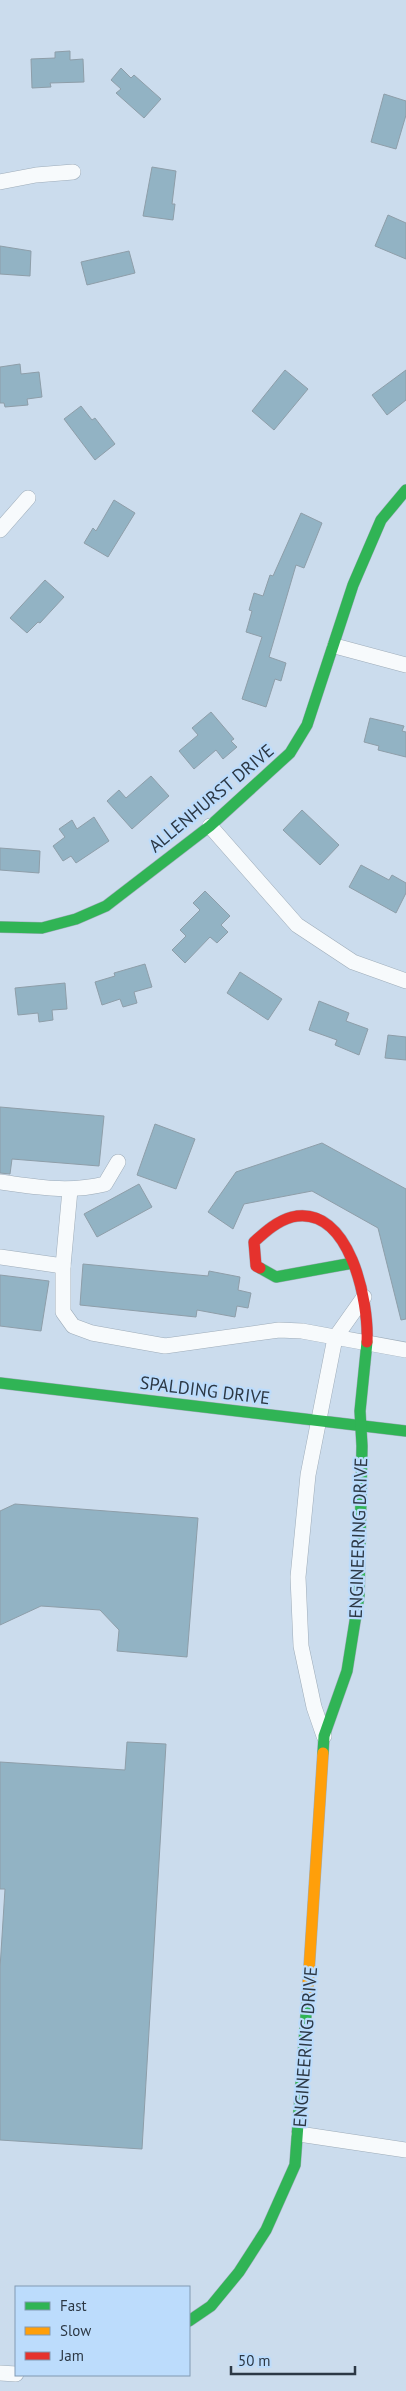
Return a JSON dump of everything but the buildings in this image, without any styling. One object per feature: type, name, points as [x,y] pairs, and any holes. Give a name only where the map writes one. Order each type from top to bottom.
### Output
[{"type":"street","points":[[0,182],[36,175],[73,172]]},
{"type":"street","name":"ALLENHURST DRIVE","points":[[0,926],[42,928],[76,919],[106,906],[210,826],[290,754],[308,725],[335,646],[352,585],[381,520],[406,490]]},
{"type":"street","points":[[0,530],[28,498]]},
{"type":"street","points":[[335,646],[406,665]]},
{"type":"street","points":[[210,826],[297,925],[353,962],[406,981]]},
{"type":"street","points":[[0,1182],[70,1190],[106,1184],[118,1162]]},
{"type":"street","points":[[70,1190],[63,1266],[63,1312],[73,1326],[92,1333],[165,1346],[279,1330],[302,1331],[406,1350]]},
{"type":"street","name":"ENGINEERING DRIVE","points":[[190,2320],[211,2306],[239,2272],[266,2230],[295,2165],[299,2134],[324,1736],[347,1671],[359,1596],[362,1446],[358,1426],[367,1342],[364,1297],[353,1263],[346,1248],[330,1225],[305,1215],[274,1224],[254,1242],[256,1266],[276,1277],[353,1263]]},
{"type":"street","points":[[0,1257],[63,1266]]},
{"type":"street","points":[[335,1338],[364,1297]]},
{"type":"street","name":"ENGINEERING DRIVE","points":[[324,1736],[314,1707],[301,1646],[298,1577],[308,1476],[335,1338]]},
{"type":"street","name":"SPALDING DRIVE","points":[[0,1383],[406,1431]]},
{"type":"street","points":[[299,2134],[406,2150]]},
{"type":"street","points":[[0,2373],[15,2374]]},
{"type":"traffic: fast","points":[[0,927],[42,928],[76,919],[106,906],[210,826],[290,753],[307,725],[353,585],[381,520],[406,490]]},
{"type":"traffic: fast","points":[[260,1268],[276,1277],[353,1263]]},
{"type":"traffic: fast","points":[[323,1753],[324,1736],[347,1671],[359,1596],[362,1446],[360,1411],[367,1342]]},
{"type":"traffic: fast","points":[[0,1383],[406,1431]]},
{"type":"traffic: fast","points":[[190,2320],[211,2306],[239,2272],[266,2230],[295,2165],[307,2001]]},
{"type":"traffic: slow","points":[[307,2001],[323,1753]]},
{"type":"traffic: jam","points":[[260,1268],[256,1266],[254,1242],[276,1224],[292,1217],[312,1217],[328,1225],[342,1240],[352,1260],[364,1304],[367,1342]]}]
